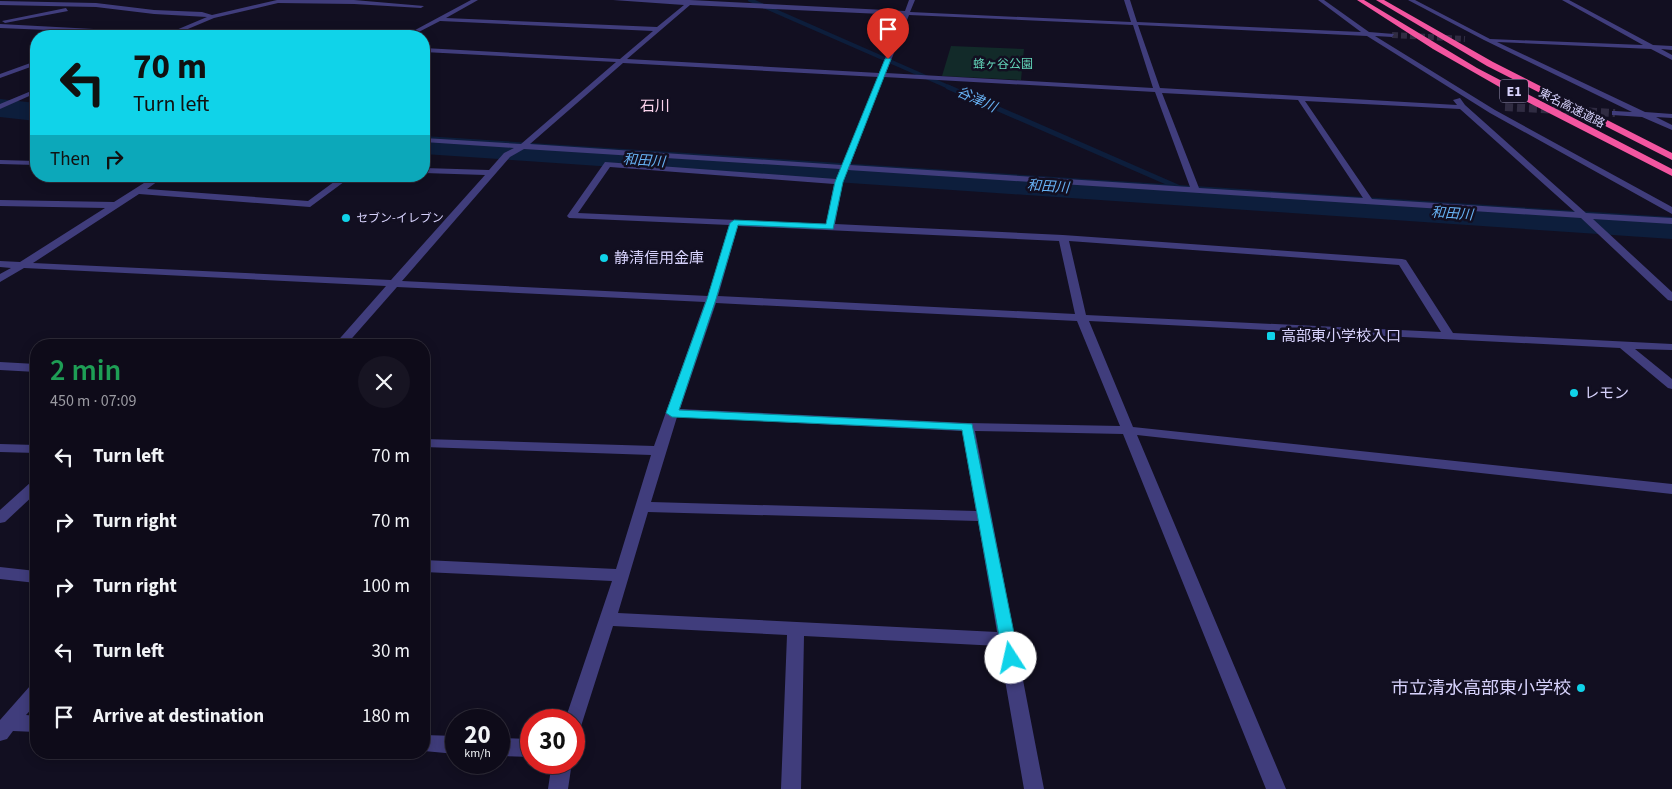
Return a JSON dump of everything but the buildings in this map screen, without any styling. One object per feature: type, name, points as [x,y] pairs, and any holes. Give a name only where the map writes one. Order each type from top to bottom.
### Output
[{"type":"highway","name":"東名高速道路","points":[[1360,0],[1446,53],[1541,106],[1672,173]]},
{"type":"highway","name":"東名高速道路","points":[[1380,0],[1490,64],[1672,157]]},
{"type":"street","points":[[0,24],[121,0]]},
{"type":"street","points":[[418,30],[475,0]]},
{"type":"street","points":[[616,0],[1392,35]]},
{"type":"street","points":[[830,227],[839,182],[844,168],[912,0]]},
{"type":"street","points":[[1127,0],[1157,89],[1196,190]]},
{"type":"street","points":[[1321,0],[1366,34],[1480,105],[1672,211]]},
{"type":"street","points":[[1411,0],[1486,40],[1672,128]]},
{"type":"street","points":[[1565,0],[1672,58]]},
{"type":"street","points":[[181,30],[212,17],[282,1],[354,2],[420,6]]},
{"type":"street","points":[[345,339],[507,155],[520,149],[690,2]]},
{"type":"street","points":[[0,3],[96,5],[154,12],[202,14],[212,17]]},
{"type":"street","points":[[440,18],[658,29]]},
{"type":"street","points":[[0,24],[83,30]]},
{"type":"street","points":[[1472,39],[1672,48]]},
{"type":"street","points":[[430,50],[1462,107]]},
{"type":"street","points":[[0,76],[30,65]]},
{"type":"street","points":[[14,71],[30,72]]},
{"type":"street","points":[[1448,85],[1462,107],[1672,298]]},
{"type":"street","points":[[1,106],[30,94]]},
{"type":"street","points":[[1299,97],[1370,202]]},
{"type":"street","points":[[1480,105],[1496,106]]},
{"type":"street","points":[[1615,113],[1672,116]]},
{"type":"street","points":[[430,141],[520,149],[1672,221]]},
{"type":"street","points":[[0,162],[30,162]]},
{"type":"street","points":[[839,182],[608,164],[572,216],[1062,238],[1402,262],[1449,335]]},
{"type":"street","points":[[430,170],[492,173]]},
{"type":"street","points":[[0,279],[152,182]]},
{"type":"street","points":[[138,191],[310,204],[340,182]]},
{"type":"street","points":[[0,203],[116,205]]},
{"type":"street","points":[[578,709],[622,575],[659,451],[712,299],[734,223]]},
{"type":"street","points":[[1062,238],[1081,316],[1126,430],[1276,789]]},
{"type":"street","points":[[0,264],[1081,316],[1672,347]]},
{"type":"street","points":[[1622,344],[1672,385]]},
{"type":"street","points":[[0,366],[30,368]]},
{"type":"street","points":[[672,413],[968,427],[1126,430],[1672,489]]},
{"type":"street","points":[[968,427],[1034,789]]},
{"type":"street","points":[[430,443],[659,451]]},
{"type":"street","points":[[0,448],[30,449]]},
{"type":"street","points":[[0,518],[30,490]]},
{"type":"street","points":[[642,507],[984,516]]},
{"type":"street","points":[[430,566],[622,575]]},
{"type":"street","points":[[0,573],[30,576]]},
{"type":"street","points":[[607,619],[1007,639]]},
{"type":"street","points":[[791,789],[796,628]]},
{"type":"street","points":[[4,728],[30,698]]},
{"type":"street","points":[[4,728],[30,725]]},
{"type":"street","points":[[430,743],[445,744]]},
{"type":"street","points":[[558,789],[560,774]]},
{"type":"green space","name":"蜂ヶ谷公園","points":[[951,46],[1024,49],[1021,80],[942,76]]},
{"type":"waterway","name":"谷津川","points":[[750,0],[951,88]]},
{"type":"waterway","name":"谷津川","points":[[948,87],[1203,198]]},
{"type":"waterway","name":"和田川","points":[[0,108],[30,111]]},
{"type":"waterway","name":"和田川","points":[[430,145],[1672,228]]},
{"type":"tunnel","points":[[1392,35],[1465,39]]},
{"type":"tunnel","points":[[1505,107],[1615,113]]},
{"type":"place","name":"セブン-イレブン","points":[[346,218]]},
{"type":"place","name":"静清信用金庫","points":[[604,258]]},
{"type":"place","name":"高部東小学校入口","points":[[1271,336]]},
{"type":"place","name":"レモン","points":[[1574,393]]},
{"type":"place","name":"市立清水高部東小学校","points":[[1581,688]]},
{"type":"district","name":"石川","points":[[655,106]]},
{"type":"route","points":[[888,59],[839,182],[830,227],[734,223],[712,299],[672,413],[968,427],[1011,658]]}]
